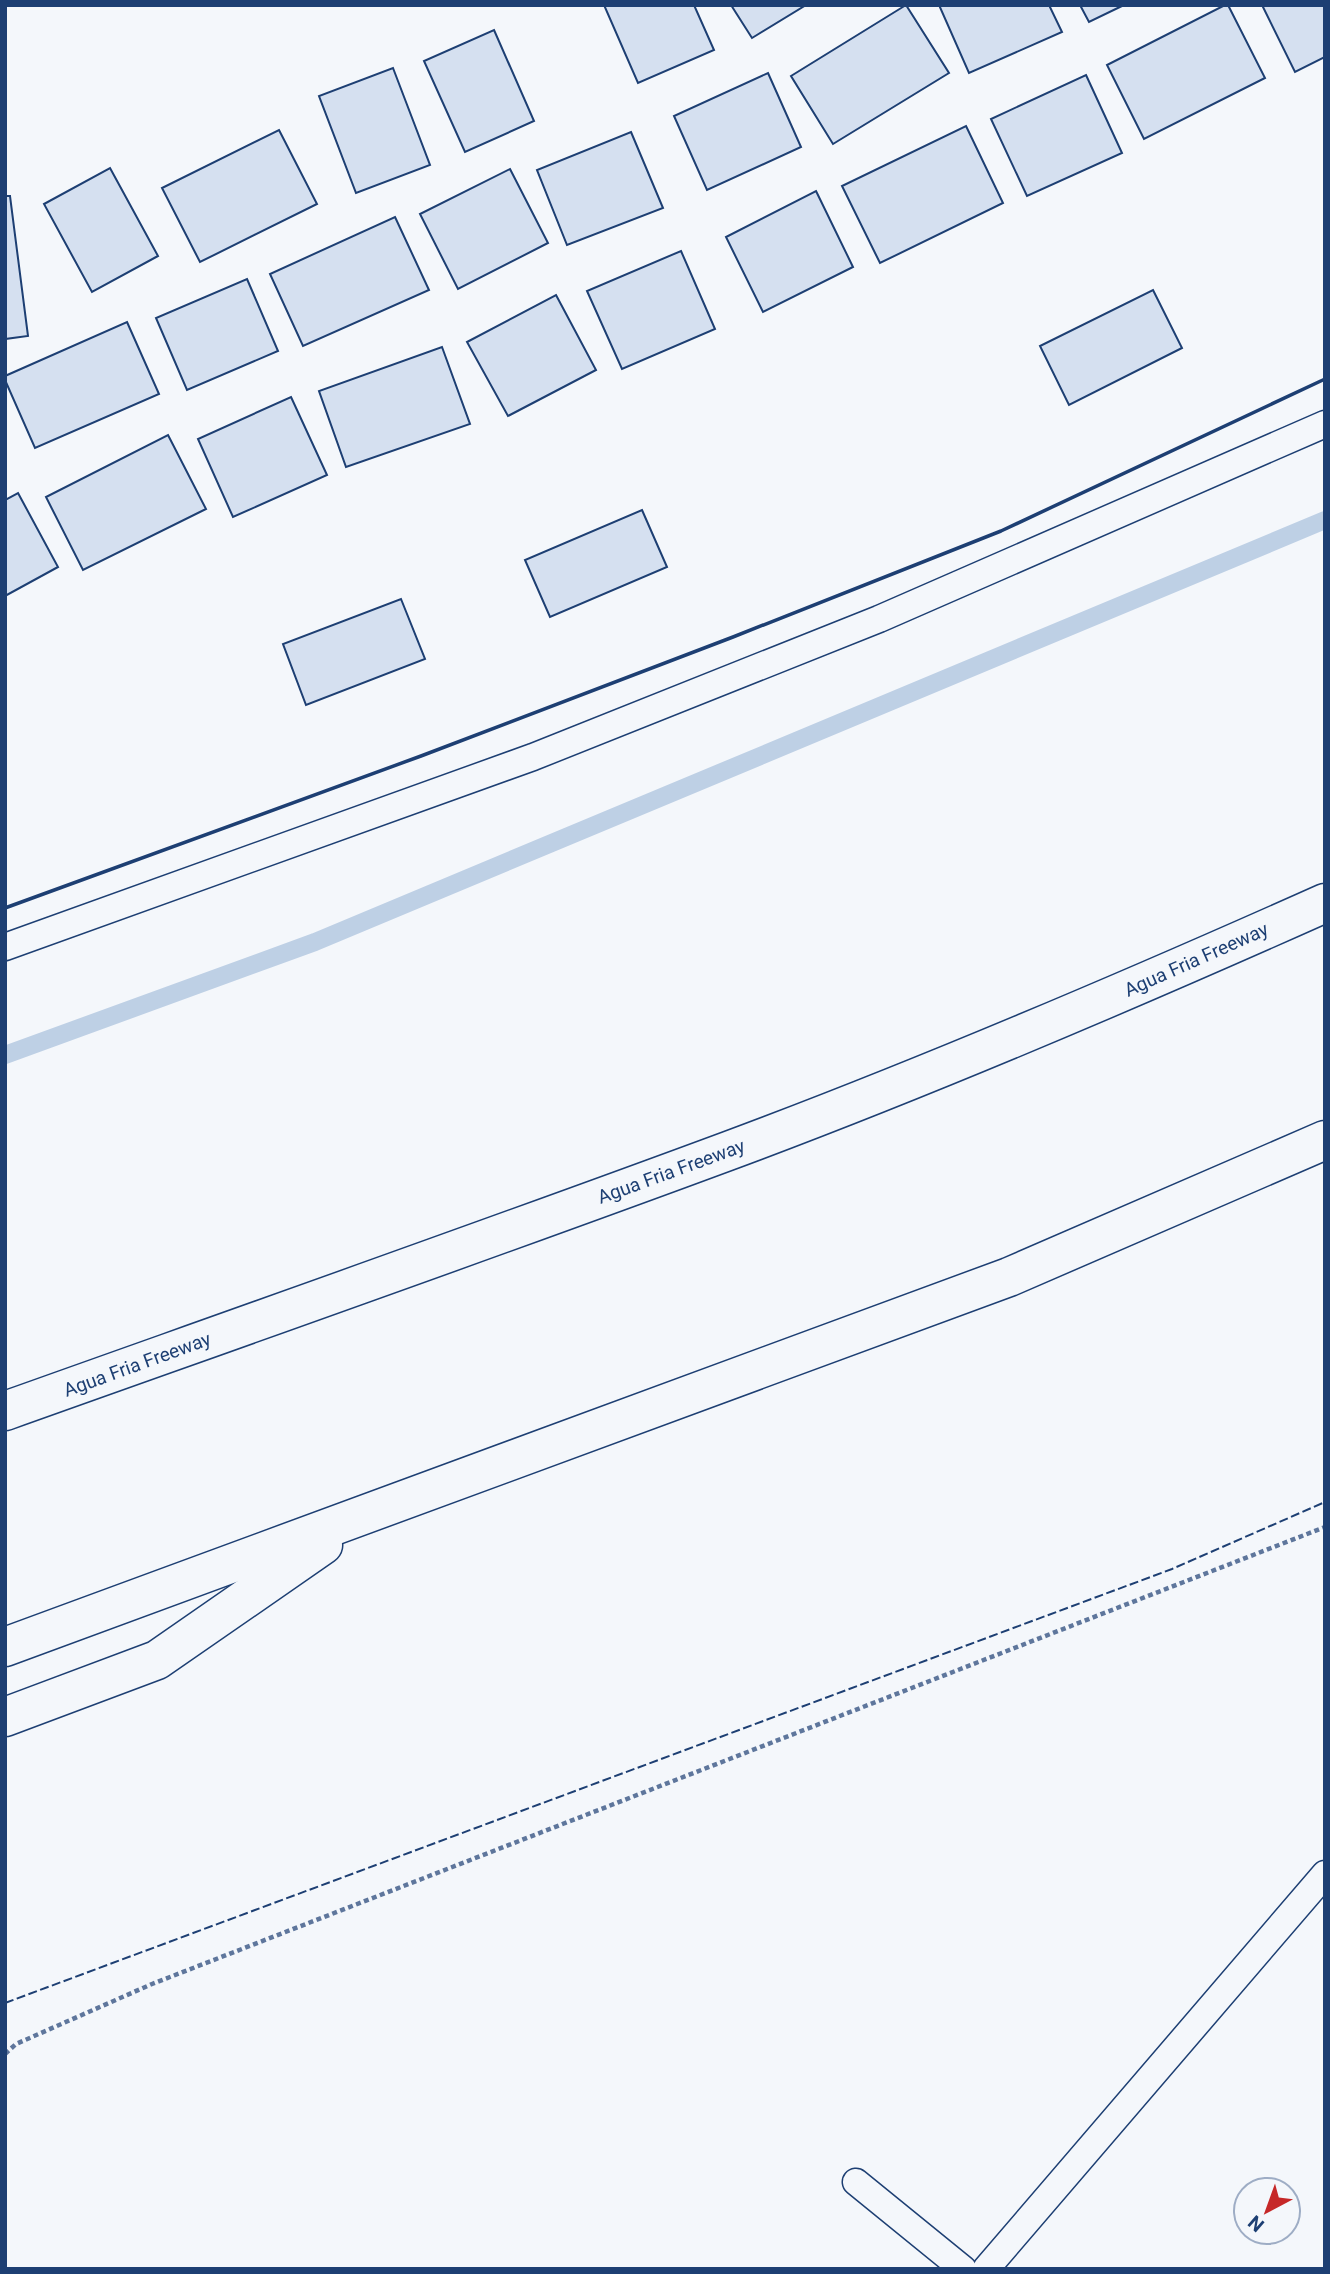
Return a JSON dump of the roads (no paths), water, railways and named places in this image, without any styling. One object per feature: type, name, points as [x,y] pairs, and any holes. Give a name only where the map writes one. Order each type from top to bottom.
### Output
[{"type":"highway","name":"Agua Fria Freeway","points":[[5,1411],[730,1150],[1027,1032],[1325,903]]},
{"type":"highway","points":[[5,1647],[1009,1277],[1325,1140]]},
{"type":"highway","points":[[5,1717],[157,1660],[371,1513]]},
{"type":"lane","points":[[5,947],[559,747],[879,619],[1325,424]]},
{"type":"lane","points":[[986,2269],[1325,1874]]},
{"type":"lane","points":[[856,2182],[963,2269]]},
{"type":"waterway","points":[[5,1055],[315,942],[1325,520]]}]
